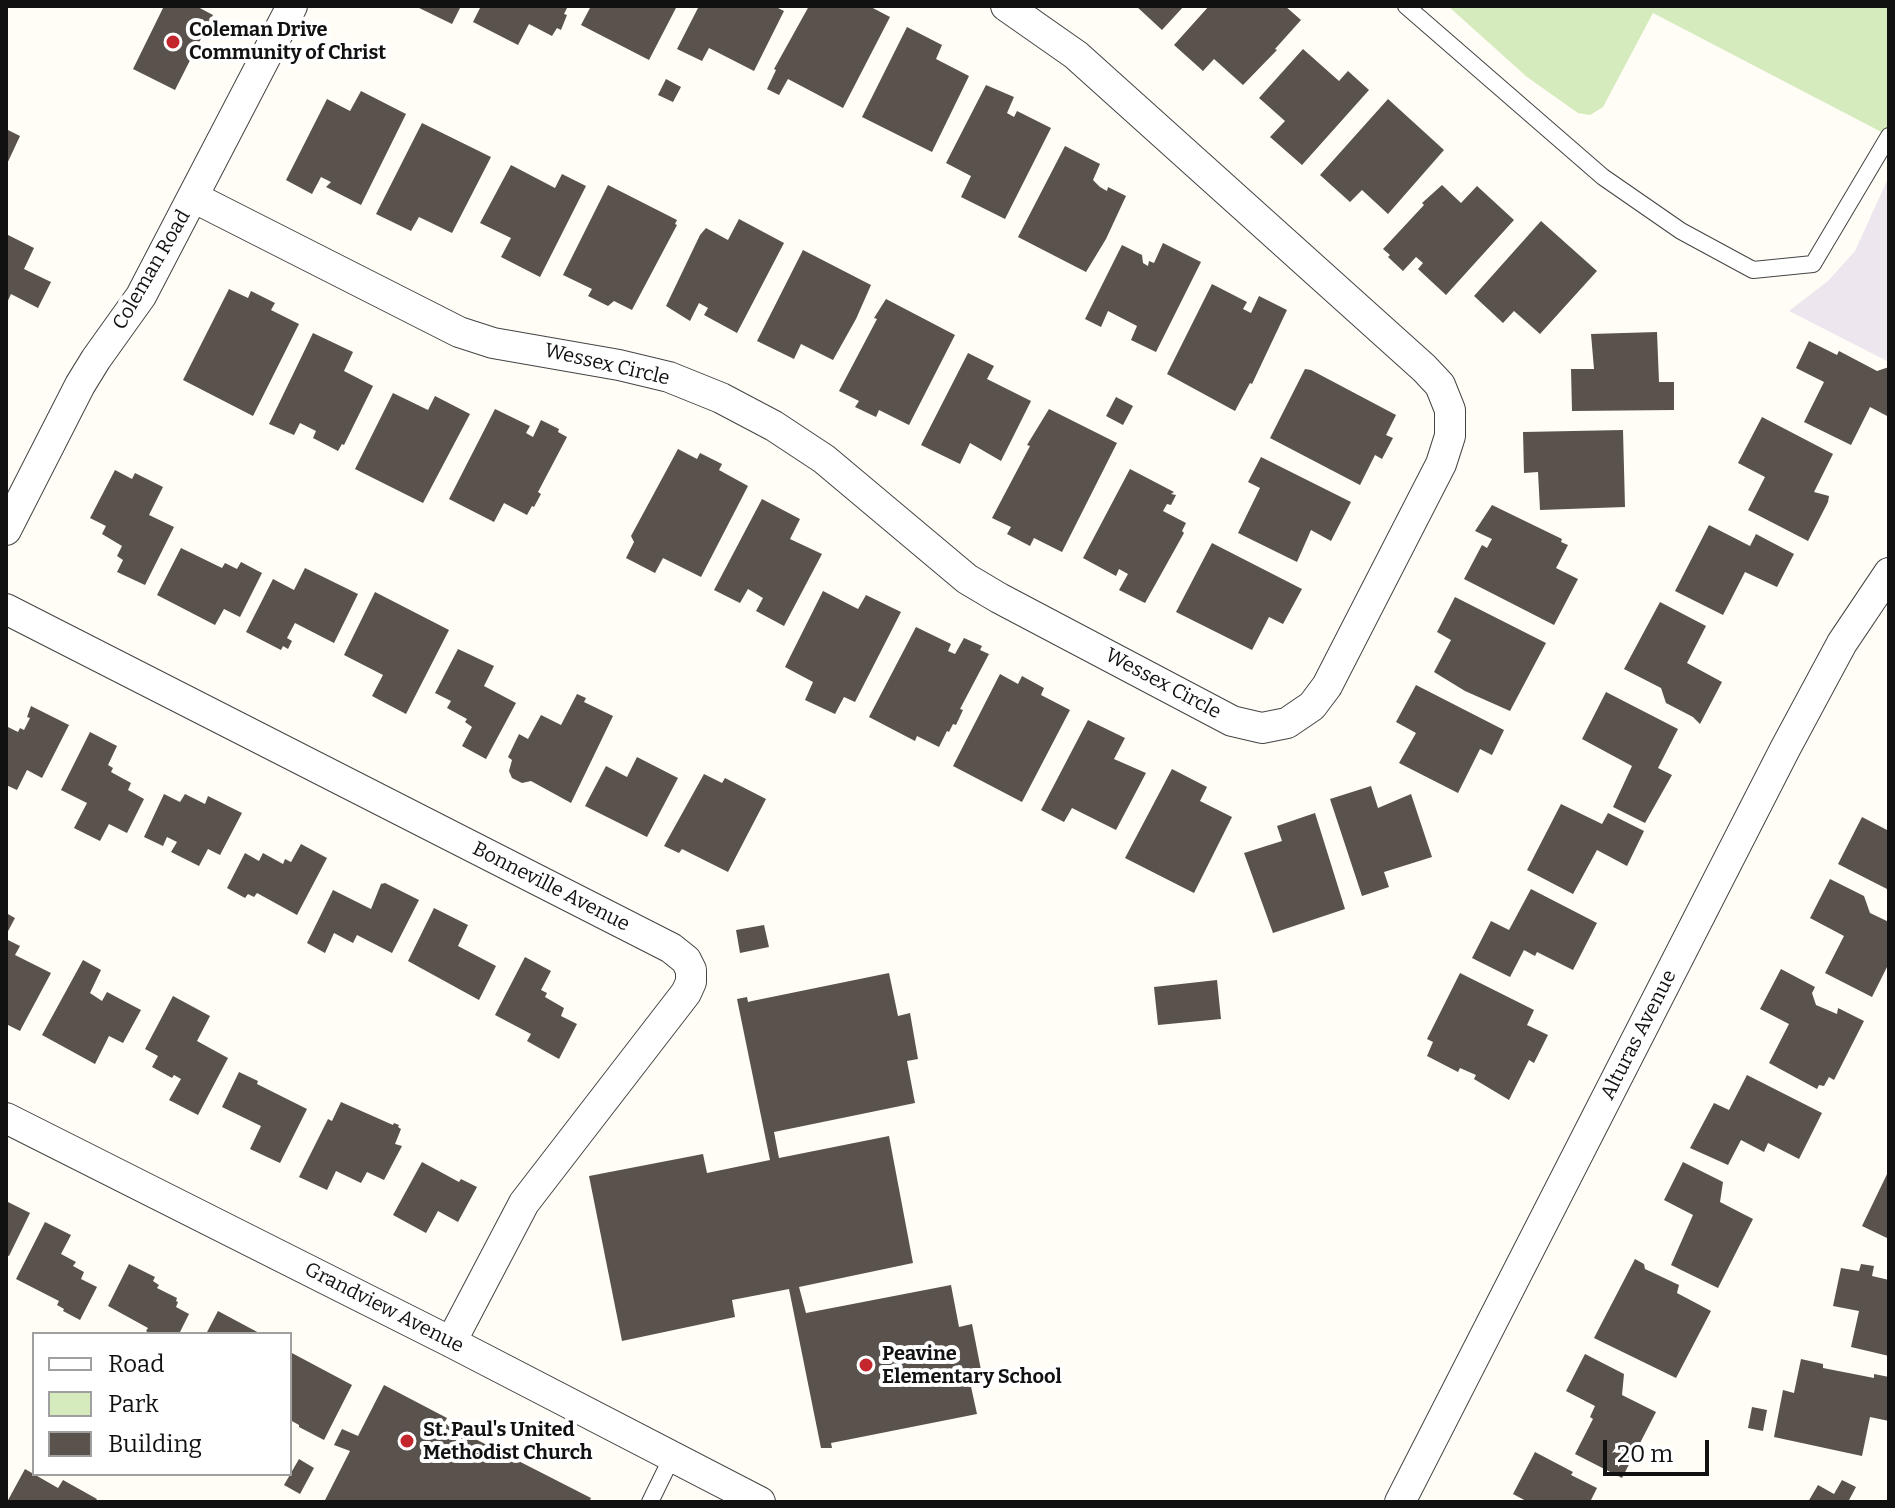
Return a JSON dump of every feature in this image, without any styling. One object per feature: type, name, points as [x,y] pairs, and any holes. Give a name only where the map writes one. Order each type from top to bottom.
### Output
[{"type":"street","name":"Coleman Road","points":[[6,530],[80,385],[141,296],[292,6]]},
{"type":"street","name":"Wessex Circle","points":[[193,197],[459,332],[493,343],[669,377],[721,398],[774,426],[824,459],[967,579],[999,598],[1232,721],[1262,728],[1287,723],[1312,706],[1334,673],[1441,464],[1450,436],[1450,410],[1440,385],[1424,368],[1076,55],[1006,6]]},
{"type":"street","name":"Alturas Avenue","points":[[1400,1502],[1785,749],[1842,643],[1887,581]]},
{"type":"street","name":"Bonneville Avenue","points":[[6,609],[671,948],[686,960],[691,970],[691,982],[686,993],[524,1203],[451,1342]]},
{"type":"street","name":"Grandview Avenue","points":[[6,1118],[760,1502]]},
{"type":"lane","points":[[1406,6],[1603,177],[1681,231],[1753,270],[1813,264],[1889,136]]},
{"type":"lane","points":[[650,1502],[672,1457]]},
{"type":"shaded area","points":[[1889,176],[1889,362],[1789,311],[1828,281],[1855,251]]},
{"type":"green space","points":[[1448,6],[1889,6],[1889,136],[1653,13],[1603,107],[1590,115],[1578,113],[1527,77]]},
{"type":"building","name":"Coleman Drive Community of Christ","points":[[164,6],[196,6],[213,15],[175,90],[133,69]]},
{"type":"building","points":[[415,6],[461,6],[452,24]]},
{"type":"building","points":[[481,6],[568,6],[561,30],[557,28],[552,36],[529,24],[518,45],[473,22]]},
{"type":"building","points":[[591,6],[677,6],[649,60],[581,25]]},
{"type":"building","points":[[699,6],[774,6],[784,11],[754,71],[709,48],[702,61],[677,49]]},
{"type":"building","points":[[809,6],[869,6],[890,17],[843,108],[788,79],[779,95],[767,89],[774,69]]},
{"type":"building","points":[[1136,6],[1184,6],[1162,30]]},
{"type":"building","points":[[1209,6],[1285,6],[1301,20],[1243,85],[1214,59],[1203,71],[1174,45]]},
{"type":"building","points":[[907,27],[942,45],[936,59],[969,76],[932,152],[862,117]]},
{"type":"building","points":[[1303,49],[1339,81],[1348,71],[1369,90],[1302,165],[1270,137],[1285,121],[1259,98]]},
{"type":"building","points":[[666,79],[681,87],[673,102],[658,95]]},
{"type":"building","points":[[986,85],[1014,97],[1007,113],[1014,117],[1017,111],[1051,128],[1005,219],[961,197],[971,176],[946,163]]},
{"type":"building","points":[[361,91],[406,114],[361,205],[326,187],[331,182],[321,177],[312,194],[286,180],[327,99],[350,111]]},
{"type":"building","points":[[1388,99],[1444,150],[1388,214],[1362,190],[1350,202],[1320,175]]},
{"type":"building","points":[[422,123],[491,157],[452,233],[419,217],[411,231],[376,214]]},
{"type":"building","points":[[6,129],[20,136],[6,166]]},
{"type":"building","points":[[1065,146],[1100,164],[1093,180],[1100,187],[1107,191],[1108,187],[1126,196],[1086,272],[1018,237]]},
{"type":"building","points":[[511,165],[555,188],[562,174],[586,186],[540,277],[501,257],[511,238],[480,223]]},
{"type":"building","points":[[608,185],[677,220],[632,310],[614,301],[608,306],[588,296],[592,289],[563,275]]},
{"type":"building","points":[[1442,185],[1461,203],[1477,186],[1514,220],[1446,295],[1418,269],[1423,263],[1416,257],[1403,271],[1383,249],[1424,205],[1422,203]]},
{"type":"building","points":[[739,219],[784,243],[737,333],[704,315],[708,308],[699,303],[690,321],[666,306],[700,235],[706,228],[728,240]]},
{"type":"building","points":[[1541,221],[1597,271],[1540,334],[1514,311],[1503,323],[1474,296]]},
{"type":"building","points":[[6,234],[34,248],[24,269],[51,282],[38,308],[11,294],[6,305]]},
{"type":"building","points":[[1163,243],[1201,262],[1156,352],[1131,340],[1137,326],[1108,311],[1101,327],[1085,319],[1122,245],[1142,255],[1143,263],[1148,266],[1149,261],[1154,263]]},
{"type":"building","points":[[803,250],[871,285],[833,360],[801,344],[794,359],[757,341]]},
{"type":"building","points":[[1212,284],[1247,302],[1243,309],[1251,313],[1259,296],[1287,310],[1252,384],[1235,411],[1167,374]]},
{"type":"building","points":[[229,289],[248,298],[251,291],[275,303],[271,310],[299,324],[253,416],[183,380]]},
{"type":"building","points":[[886,299],[955,335],[909,425],[879,410],[876,417],[855,407],[859,401],[839,391]]},
{"type":"building","points":[[1657,332],[1659,382],[1674,382],[1674,410],[1572,411],[1571,369],[1594,369],[1591,334]]},
{"type":"building","points":[[313,333],[353,352],[344,371],[373,386],[344,445],[338,451],[313,438],[316,431],[300,423],[294,435],[269,424]]},
{"type":"building","points":[[1809,341],[1837,355],[1839,351],[1877,371],[1889,367],[1889,417],[1870,407],[1851,445],[1804,422],[1824,382],[1796,368]]},
{"type":"building","points":[[968,353],[994,366],[987,379],[1031,401],[1001,461],[970,443],[960,464],[921,445]]},
{"type":"building","points":[[1305,369],[1396,415],[1386,435],[1393,438],[1382,459],[1375,455],[1360,485],[1270,438]]},
{"type":"building","points":[[393,393],[428,410],[435,396],[470,414],[423,503],[355,469]]},
{"type":"building","points":[[1116,397],[1133,406],[1123,425],[1106,416]]},
{"type":"building","points":[[495,409],[530,426],[526,433],[533,437],[541,420],[567,437],[538,492],[541,494],[534,507],[527,515],[504,503],[494,522],[449,499]]},
{"type":"building","points":[[1049,409],[1117,443],[1062,552],[1034,538],[1030,546],[1007,534],[1011,527],[992,518],[1030,446],[1027,445]]},
{"type":"building","points":[[1762,417],[1833,454],[1814,492],[1829,496],[1828,502],[1808,541],[1748,510],[1765,477],[1738,463]]},
{"type":"building","points":[[1623,430],[1625,507],[1540,510],[1538,472],[1524,473],[1523,432]]},
{"type":"building","points":[[678,449],[697,459],[700,453],[722,464],[719,470],[748,486],[701,577],[663,558],[655,573],[626,558],[634,542],[631,536]]},
{"type":"building","points":[[1261,457],[1351,502],[1331,541],[1311,530],[1297,562],[1238,533],[1260,488],[1248,482]]},
{"type":"building","points":[[1130,469],[1174,492],[1171,494],[1176,495],[1171,505],[1167,504],[1163,511],[1186,523],[1184,533],[1145,603],[1119,590],[1128,574],[1119,569],[1116,576],[1083,558]]},
{"type":"building","points":[[115,470],[132,479],[135,473],[163,487],[149,515],[174,527],[145,585],[117,572],[123,560],[117,556],[122,546],[102,534],[106,526],[90,518]]},
{"type":"building","points":[[762,499],[800,519],[790,539],[822,554],[784,626],[756,611],[763,598],[748,589],[740,603],[714,590]]},
{"type":"building","points":[[1492,505],[1562,539],[1561,542],[1568,545],[1556,568],[1578,579],[1554,625],[1464,579],[1482,545],[1487,548],[1492,539],[1475,531]]},
{"type":"building","points":[[1709,525],[1750,546],[1756,534],[1794,554],[1777,587],[1745,572],[1723,615],[1675,591]]},
{"type":"building","points":[[1212,543],[1302,589],[1283,624],[1269,617],[1252,650],[1176,612]]},
{"type":"building","points":[[181,548],[222,568],[225,563],[237,569],[241,562],[262,573],[240,617],[224,609],[215,625],[157,595]]},
{"type":"building","points":[[305,568],[358,594],[334,643],[295,623],[287,638],[292,641],[288,649],[283,646],[281,650],[246,632],[273,579],[294,590]]},
{"type":"building","points":[[823,591],[858,609],[866,595],[901,612],[855,702],[844,697],[835,714],[805,700],[813,682],[785,667]]},
{"type":"building","points":[[375,592],[449,630],[406,714],[372,696],[383,675],[344,655]]},
{"type":"building","points":[[1455,597],[1546,643],[1510,711],[1465,691],[1434,672],[1451,640],[1437,632]]},
{"type":"building","points":[[1660,602],[1706,626],[1687,663],[1722,682],[1700,724],[1666,703],[1661,688],[1624,669]]},
{"type":"building","points":[[916,627],[951,644],[948,651],[955,654],[964,638],[982,646],[980,650],[989,654],[960,709],[963,710],[956,725],[953,724],[947,731],[939,747],[917,736],[915,741],[869,717]]},
{"type":"building","points":[[458,649],[494,666],[484,686],[516,703],[486,759],[462,746],[472,727],[465,722],[467,719],[447,708],[451,701],[435,693]]},
{"type":"building","points":[[1000,674],[1018,684],[1022,676],[1044,688],[1041,695],[1070,710],[1022,802],[953,766]]},
{"type":"building","points":[[1416,685],[1504,730],[1492,755],[1480,749],[1458,793],[1399,763],[1416,733],[1396,722]]},
{"type":"building","points":[[1606,692],[1678,729],[1658,768],[1672,775],[1645,823],[1613,807],[1632,766],[1582,739]]},
{"type":"building","points":[[577,694],[586,698],[584,702],[613,716],[571,803],[531,781],[522,783],[512,778],[509,771],[512,760],[508,757],[519,734],[528,739],[541,715],[561,725]]},
{"type":"building","points":[[31,706],[69,725],[42,778],[27,770],[17,790],[6,785],[6,726],[18,732],[20,728],[24,730]]},
{"type":"building","points":[[1088,720],[1125,738],[1114,759],[1146,773],[1116,830],[1072,808],[1064,822],[1041,810]]},
{"type":"building","points":[[90,732],[117,746],[108,765],[113,768],[111,772],[131,783],[128,790],[144,799],[127,833],[109,824],[100,841],[74,828],[87,803],[61,790]]},
{"type":"building","points":[[637,757],[678,778],[647,837],[585,806],[606,766],[627,777]]},
{"type":"building","points":[[1172,769],[1207,787],[1200,801],[1232,817],[1194,893],[1125,858]]},
{"type":"building","points":[[704,774],[722,783],[725,778],[766,799],[728,872],[682,849],[679,853],[664,846]]},
{"type":"building","points":[[1371,786],[1378,808],[1411,794],[1432,857],[1384,872],[1389,887],[1362,896],[1330,799]]},
{"type":"building","points":[[164,794],[180,802],[185,794],[205,804],[208,796],[242,813],[220,855],[208,849],[199,866],[171,852],[177,842],[167,837],[163,846],[144,837]]},
{"type":"building","points":[[1561,804],[1602,824],[1608,813],[1644,831],[1627,866],[1597,850],[1573,894],[1527,870]]},
{"type":"building","points":[[1315,813],[1345,909],[1273,933],[1244,853],[1282,841],[1277,826]]},
{"type":"building","points":[[1862,817],[1889,831],[1889,890],[1838,864]]},
{"type":"building","points":[[301,844],[327,858],[297,915],[257,893],[254,897],[248,894],[245,898],[227,888],[245,853],[259,861],[263,853],[283,864],[285,859],[291,862]]},
{"type":"building","points":[[1830,879],[1864,896],[1870,913],[1889,922],[1889,963],[1872,997],[1825,973],[1844,936],[1810,918]]},
{"type":"building","points":[[385,883],[419,900],[392,953],[357,935],[353,943],[334,933],[325,953],[307,943],[333,890],[371,909],[381,884]]},
{"type":"building","points":[[1531,889],[1597,923],[1573,970],[1537,952],[1535,956],[1524,950],[1510,977],[1472,958],[1491,921],[1509,930]]},
{"type":"building","points":[[434,908],[468,925],[458,946],[496,966],[479,1000],[408,961]]},
{"type":"building","points":[[6,913],[15,918],[6,935]]},
{"type":"building","points":[[764,925],[769,947],[740,953],[736,930]]},
{"type":"building","points":[[6,939],[20,946],[15,955],[51,973],[20,1031],[6,1024]]},
{"type":"building","points":[[525,957],[551,971],[541,990],[547,993],[545,997],[564,1008],[561,1016],[577,1024],[559,1059],[527,1041],[531,1034],[495,1015]]},
{"type":"building","points":[[83,960],[101,970],[90,993],[102,1001],[107,992],[141,1010],[123,1043],[109,1036],[95,1064],[42,1035]]},
{"type":"building","points":[[1781,969],[1815,987],[1812,993],[1816,1005],[1837,1014],[1838,1008],[1864,1021],[1834,1080],[1829,1077],[1824,1086],[1819,1085],[1817,1089],[1769,1063],[1789,1024],[1760,1009]]},
{"type":"building","points":[[889,973],[898,1016],[910,1013],[918,1059],[907,1061],[915,1103],[774,1132],[779,1158],[889,1136],[913,1263],[799,1287],[806,1313],[951,1285],[959,1327],[972,1324],[981,1370],[968,1373],[977,1414],[831,1443],[832,1448],[821,1448],[789,1289],[732,1300],[735,1317],[622,1341],[589,1176],[703,1154],[707,1173],[770,1160],[737,999],[747,997],[748,1002]]},
{"type":"building","points":[[1460,973],[1534,1010],[1527,1025],[1548,1035],[1534,1063],[1529,1060],[1509,1100],[1474,1079],[1476,1075],[1460,1068],[1458,1072],[1427,1056],[1433,1042],[1427,1039]]},
{"type":"building","points":[[1217,980],[1221,1019],[1158,1025],[1154,987]]},
{"type":"building","points":[[173,996],[210,1016],[197,1041],[228,1058],[198,1115],[169,1100],[181,1079],[174,1075],[172,1078],[152,1067],[158,1056],[145,1049]]},
{"type":"building","points":[[239,1072],[307,1109],[280,1163],[250,1149],[261,1126],[222,1107]]},
{"type":"building","points":[[1747,1075],[1822,1113],[1799,1159],[1768,1143],[1764,1152],[1741,1140],[1728,1165],[1690,1148],[1714,1103],[1729,1110]]},
{"type":"building","points":[[341,1102],[399,1125],[401,1129],[395,1144],[402,1146],[384,1180],[367,1172],[361,1183],[336,1171],[327,1190],[299,1177],[328,1119],[332,1121]]},
{"type":"building","points":[[422,1162],[459,1182],[461,1179],[477,1187],[458,1222],[438,1211],[426,1233],[393,1215]]},
{"type":"building","points":[[1683,1162],[1723,1182],[1720,1202],[1753,1219],[1718,1288],[1671,1265],[1693,1215],[1664,1200]]},
{"type":"building","points":[[1889,1170],[1889,1239],[1862,1226]]},
{"type":"building","points":[[6,1201],[30,1213],[9,1256],[6,1255]]},
{"type":"building","points":[[45,1222],[71,1235],[61,1254],[76,1262],[73,1266],[84,1272],[81,1279],[97,1287],[80,1320],[63,1311],[57,1305],[59,1301],[16,1279]]},
{"type":"building","points":[[1635,1259],[1644,1264],[1645,1269],[1679,1285],[1677,1293],[1711,1311],[1676,1378],[1594,1338]]},
{"type":"building","points":[[129,1264],[155,1277],[153,1281],[159,1285],[157,1288],[177,1298],[176,1307],[189,1314],[180,1332],[148,1332],[148,1328],[108,1306]]},
{"type":"building","points":[[1861,1264],[1874,1266],[1872,1276],[1889,1280],[1889,1356],[1851,1347],[1859,1311],[1833,1306],[1841,1268],[1859,1271]]},
{"type":"building","points":[[218,1311],[257,1332],[207,1332]]},
{"type":"building","points":[[292,1353],[352,1385],[324,1440],[292,1421]]},
{"type":"building","points":[[1585,1354],[1624,1374],[1622,1395],[1656,1412],[1622,1478],[1575,1454],[1593,1419],[1590,1417],[1595,1406],[1566,1391]]},
{"type":"building","points":[[1801,1359],[1823,1364],[1823,1368],[1874,1378],[1874,1374],[1889,1377],[1889,1421],[1870,1417],[1862,1456],[1774,1437],[1783,1390],[1794,1393]]},
{"type":"building","name":"St. Paul's United Methodist Church","points":[[384,1385],[447,1418],[444,1423],[591,1498],[589,1502],[324,1502],[350,1451],[334,1445],[342,1429],[358,1436]]},
{"type":"building","points":[[1752,1407],[1767,1410],[1763,1431],[1748,1428]]},
{"type":"building","points":[[1535,1452],[1597,1488],[1590,1502],[1528,1502],[1513,1494]]},
{"type":"building","points":[[299,1459],[314,1468],[300,1494],[284,1485],[292,1476]]},
{"type":"building","points":[[25,1469],[32,1476],[58,1488],[63,1480],[97,1499],[95,1502],[7,1502]]},
{"type":"building","points":[[1842,1480],[1856,1487],[1848,1502],[1808,1502],[1818,1485],[1834,1494]]},
{"type":"place","name":"Coleman Drive Community of Christ","points":[[173,42]]},
{"type":"place","name":"Peavine Elementary School","points":[[866,1365]]},
{"type":"place","name":"St. Paul's United Methodist Church","points":[[407,1441]]}]
